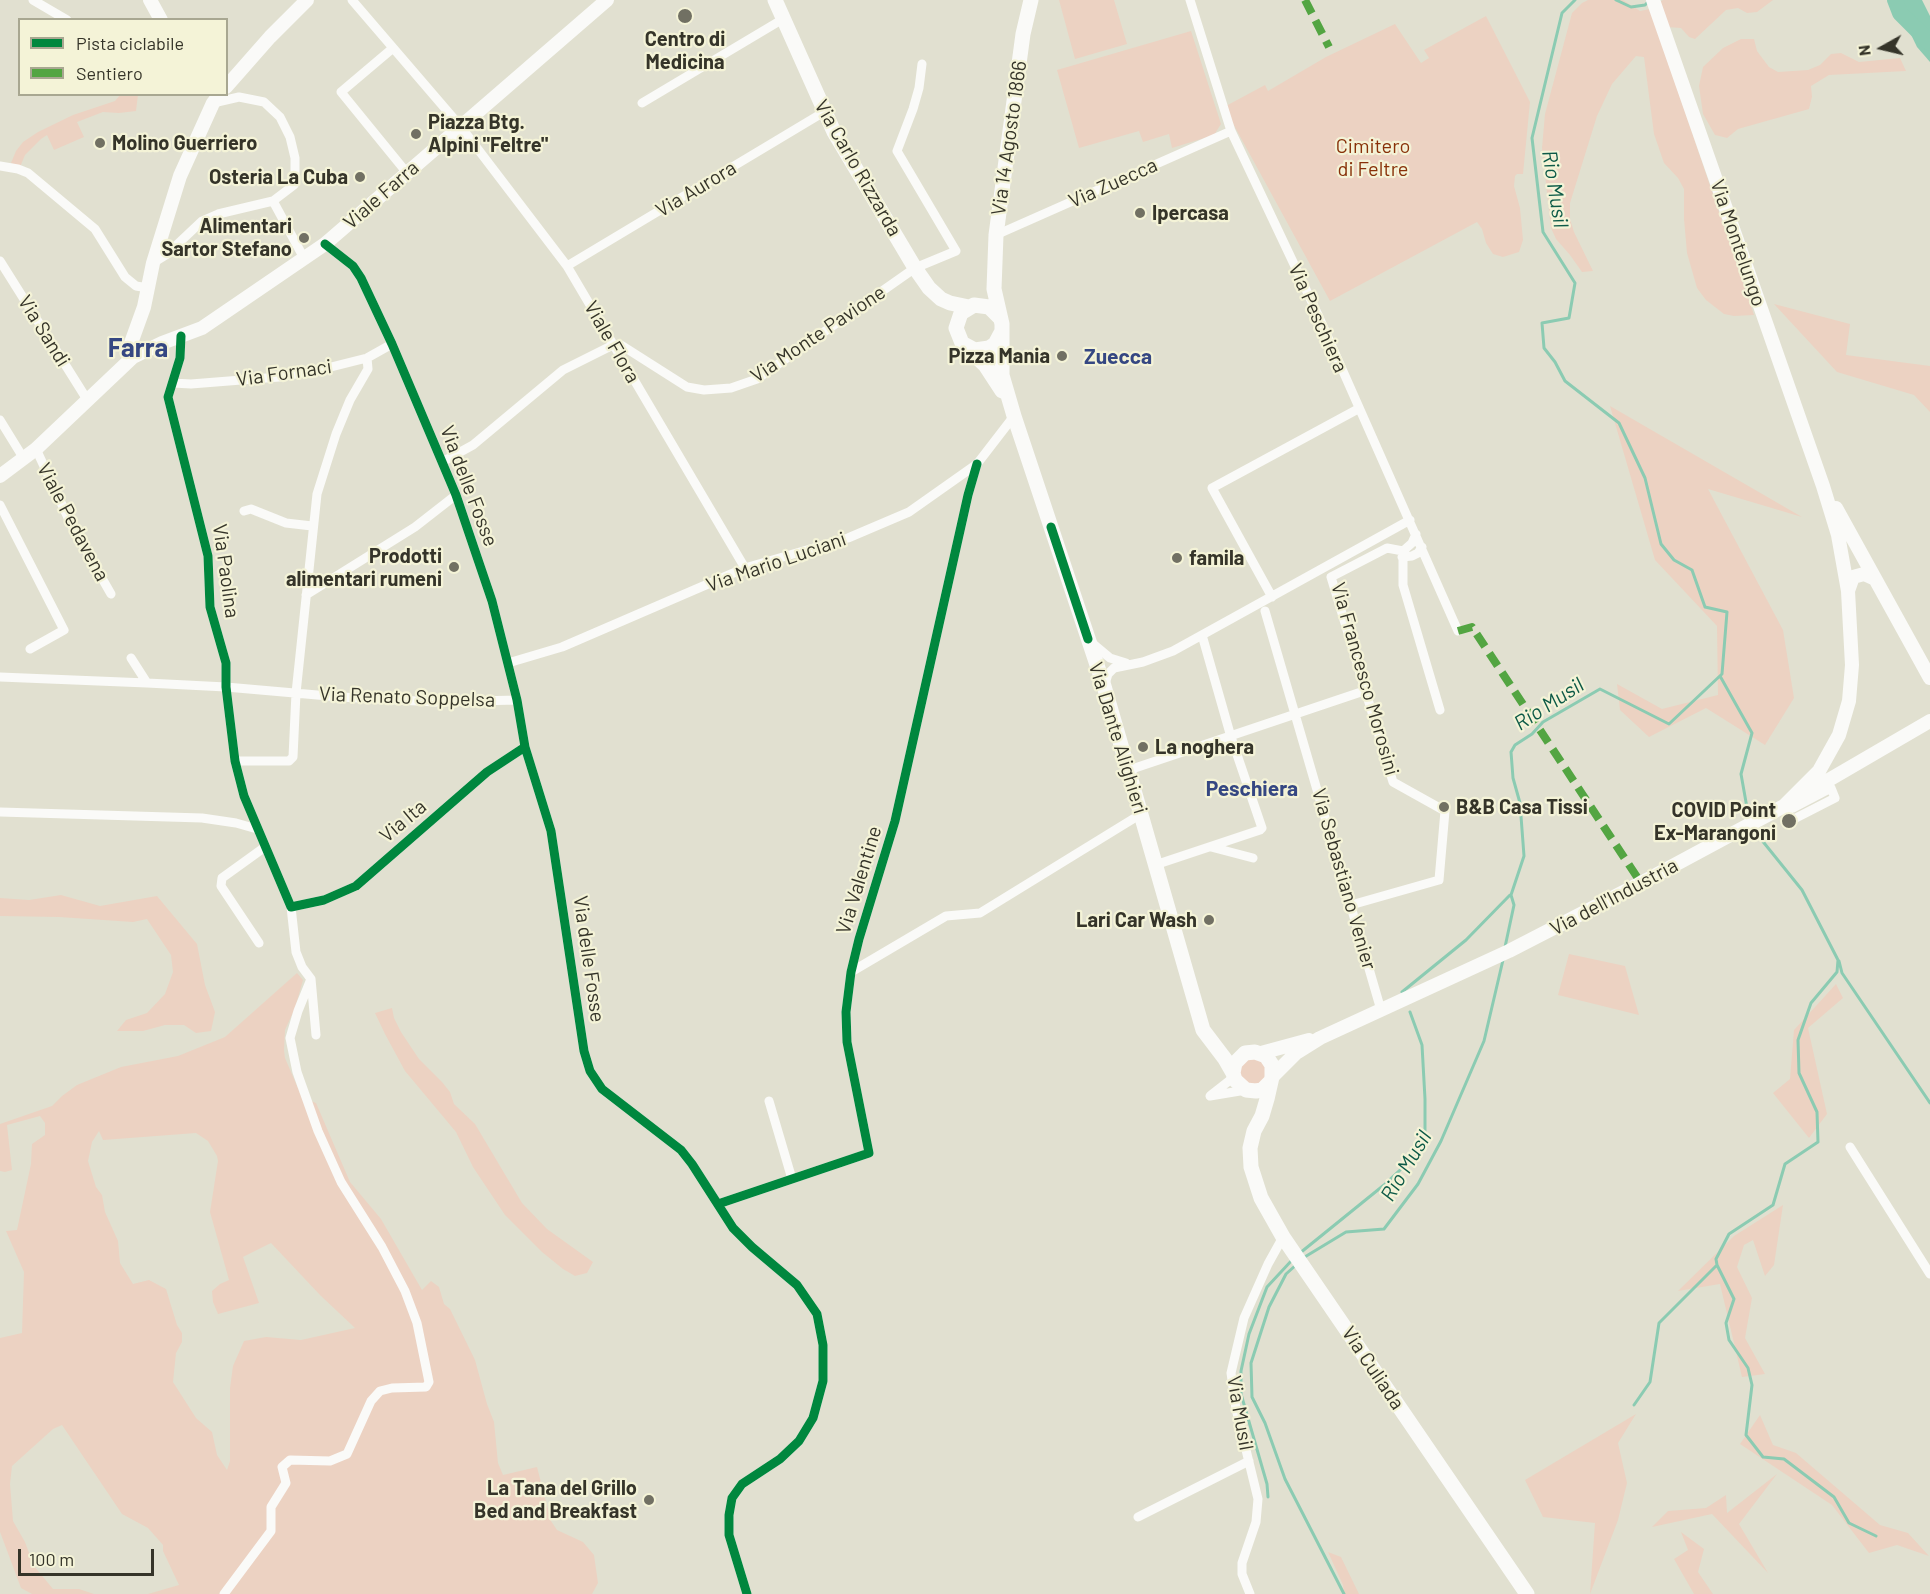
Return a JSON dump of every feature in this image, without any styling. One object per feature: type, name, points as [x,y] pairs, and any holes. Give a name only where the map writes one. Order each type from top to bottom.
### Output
[{"type":"main road","name":"Via Carlo Rizzarda","points":[[775,0],[834,132],[931,296],[948,315],[959,336]]},
{"type":"main road","name":"Via 14 Agosto 1866","points":[[1000,324],[994,276],[996,235],[1023,34],[1031,0]]},
{"type":"main road","name":"Via Carlo Rizzarda","points":[[919,274],[941,299],[972,306]]},
{"type":"main road","name":"Via 14 Agosto 1866","points":[[972,306],[989,291],[994,276]]},
{"type":"main road","points":[[972,306],[989,307],[1000,324],[995,344],[982,350],[975,350],[959,336],[961,313],[972,306]]},
{"type":"main road","name":"Via Dante Alighieri","points":[[1000,324],[1002,375],[1104,686],[1203,1029],[1233,1075]]},
{"type":"main road","name":"Via Dante Alighieri","points":[[959,336],[993,375],[1014,416]]},
{"type":"main road","points":[[1203,1029],[1230,1046],[1255,1052],[1270,1060],[1271,1079],[1262,1090],[1248,1091],[1237,1083],[1233,1075],[1237,1059],[1255,1052]]},
{"type":"main road","name":"Via Culiada","points":[[1254,1131],[1265,1108],[1271,1079]]},
{"type":"main road","name":"Via Culiada","points":[[1248,1091],[1255,1111],[1250,1155],[1254,1179],[1261,1198],[1286,1241],[1527,1594]]},
{"type":"street","points":[[33,0],[64,18]]},
{"type":"street","points":[[150,0],[160,18]]},
{"type":"street","points":[[228,85],[270,37],[307,0]]},
{"type":"street","name":"Viale Flora","points":[[352,0],[461,127],[567,266],[745,568]]},
{"type":"street","name":"Viale Farra","points":[[133,357],[202,328],[305,260],[607,0]]},
{"type":"street","name":"Via Peschiera","points":[[1190,0],[1231,131],[1319,317],[1458,631]]},
{"type":"street","name":"Via Montelungo","points":[[1655,5],[1823,486],[1838,534],[1848,591],[1852,665],[1849,701],[1824,775],[1786,808]]},
{"type":"street","points":[[642,103],[783,19]]},
{"type":"street","points":[[393,48],[342,92],[406,173]]},
{"type":"street","points":[[919,274],[956,252],[897,151],[919,88],[921,64]]},
{"type":"street","points":[[133,357],[131,343],[144,307],[153,262],[180,176],[213,97],[239,97],[264,102],[280,117],[290,136],[295,158],[294,185],[273,201],[218,214],[202,221],[166,255],[153,262]]},
{"type":"street","name":"Via Aurora","points":[[567,266],[824,112]]},
{"type":"street","name":"Via Zuecca","points":[[996,235],[1231,131]]},
{"type":"street","points":[[3,166],[28,173],[95,229],[125,277],[136,286],[148,288]]},
{"type":"street","points":[[273,201],[305,260]]},
{"type":"street","name":"Via delle Fosse","points":[[325,244],[352,266],[361,278],[392,344],[456,495],[492,601],[517,700],[525,747],[551,831],[584,1051],[590,1071],[602,1089],[681,1150],[733,1228],[797,1285],[817,1314],[823,1345],[823,1381],[813,1418],[799,1441],[780,1459],[742,1484],[732,1498],[729,1535],[747,1594]]},
{"type":"street","name":"Via Sandi","points":[[0,261],[87,401]]},
{"type":"street","name":"Via Monte Pavione","points":[[613,345],[621,345],[687,387],[704,390],[731,388],[757,379],[919,274]]},
{"type":"street","name":"Via Paolina","points":[[181,336],[180,358],[168,396],[205,539],[210,607],[226,663],[226,687],[235,761],[244,796],[257,829],[293,907],[296,952],[302,967],[311,979],[316,1035]]},
{"type":"street","name":"Via Fornaci","points":[[172,383],[191,384],[279,377],[327,368],[367,357],[392,344]]},
{"type":"street","points":[[442,462],[473,446],[563,370],[613,345]]},
{"type":"street","name":"Viale Pedavena","points":[[0,476],[36,450],[133,357]]},
{"type":"street","name":"Via Renato Soppelsa","points":[[235,761],[289,761],[293,757],[296,693],[316,494],[350,400],[368,369],[367,357]]},
{"type":"street","points":[[1272,597],[1212,488],[1358,409]]},
{"type":"street","name":"Via Mario Luciani","points":[[508,663],[562,647],[745,568],[848,538],[909,512],[977,464],[1014,416]]},
{"type":"street","points":[[0,420],[24,459]]},
{"type":"street","name":"Viale Pedavena","points":[[36,450],[71,524],[111,594]]},
{"type":"street","name":"Via Valentine","points":[[718,1204],[869,1154],[852,1079],[847,1042],[846,1012],[851,972],[895,821],[968,495],[977,464]]},
{"type":"street","name":"Via Montelungo","points":[[1823,486],[1930,678]]},
{"type":"street","points":[[306,595],[415,527],[456,495]]},
{"type":"street","points":[[0,505],[64,630],[30,649]]},
{"type":"street","points":[[244,511],[251,509],[286,523],[312,526]]},
{"type":"street","points":[[1090,645],[1101,661],[1117,666],[1163,655],[1410,520]]},
{"type":"street","points":[[1416,534],[1412,543],[1402,554],[1403,585],[1440,710]]},
{"type":"street","points":[[1402,554],[1412,556],[1418,554],[1422,547]]},
{"type":"street","name":"Via Francesco Morosini","points":[[1351,905],[1439,880],[1445,811],[1393,782],[1331,577],[1387,548],[1402,554]]},
{"type":"street","points":[[1848,591],[1852,577],[1864,574],[1875,579]]},
{"type":"street","name":"Via Sebastiano Venier","points":[[1266,611],[1381,1010]]},
{"type":"street","points":[[1155,864],[1262,828],[1231,737],[1202,635]]},
{"type":"street","points":[[1090,645],[1110,658],[1131,664]]},
{"type":"street","points":[[131,658],[147,683]]},
{"type":"street","points":[[1104,686],[1108,674],[1117,666]]},
{"type":"street","points":[[0,677],[226,687]]},
{"type":"street","name":"Via Renato Soppelsa","points":[[226,687],[340,697],[436,702],[517,700]]},
{"type":"street","points":[[1129,770],[1364,691]]},
{"type":"street","points":[[1824,775],[1930,721]]},
{"type":"street","name":"Via Ita","points":[[293,907],[324,900],[356,886],[487,772],[525,747]]},
{"type":"street","points":[[1831,788],[1835,798],[1792,820],[1786,808],[1831,788]]},
{"type":"street","name":"Via dell'Industria","points":[[1271,1079],[1296,1053],[1320,1038],[1509,951],[1742,828],[1786,808]]},
{"type":"street","points":[[0,812],[202,818],[257,829]]},
{"type":"street","points":[[851,972],[946,916],[980,912],[1141,814]]},
{"type":"street","points":[[259,943],[221,886],[222,878],[265,847]]},
{"type":"street","points":[[1211,847],[1252,858]]},
{"type":"street","points":[[224,1594],[271,1531],[271,1507],[286,1483],[282,1467],[290,1460],[330,1461],[347,1454],[371,1401],[380,1391],[392,1388],[426,1387],[429,1382],[417,1323],[405,1291],[382,1247],[341,1182],[318,1131],[297,1072],[290,1038],[297,1011],[311,979]]},
{"type":"street","name":"Via dell'Industria","points":[[1255,1052],[1320,1038]]},
{"type":"street","points":[[1233,1075],[1210,1096],[1248,1091]]},
{"type":"street","points":[[769,1101],[792,1179]]},
{"type":"street","points":[[1850,1147],[1930,1274]]},
{"type":"street","name":"Via Musil","points":[[1250,1594],[1242,1574],[1242,1563],[1256,1522],[1258,1499],[1236,1409],[1231,1373],[1245,1318],[1268,1264],[1286,1241]]},
{"type":"street","points":[[1138,1517],[1249,1461]]},
{"type":"green space","points":[[1059,0],[1114,0],[1127,44],[1075,59]]},
{"type":"green space","points":[[1588,0],[1623,0],[1640,11],[1650,9],[1754,315],[1724,314],[1706,300],[1697,288],[1687,253],[1684,189],[1678,178],[1664,163],[1654,134],[1644,57],[1636,56],[1612,84],[1597,116],[1570,203],[1570,219],[1574,232],[1593,271],[1582,272],[1556,239],[1551,228],[1542,148],[1545,114],[1572,13]]},
{"type":"green space","points":[[1663,0],[1773,0],[1757,12],[1747,13],[1738,8],[1726,10],[1695,39],[1689,37],[1681,28],[1667,27],[1660,2]]},
{"type":"green space","name":"Cimitero di Feltre","points":[[1486,16],[1530,102],[1523,174],[1515,176],[1514,186],[1520,208],[1523,240],[1519,252],[1503,257],[1493,254],[1477,222],[1330,301],[1224,107],[1265,85],[1268,91],[1326,57],[1395,24],[1421,63],[1429,58],[1424,50]]},
{"type":"green space","points":[[1191,31],[1221,124],[1214,135],[1172,148],[1169,134],[1143,142],[1139,131],[1079,148],[1057,70]]},
{"type":"green space","points":[[1741,39],[1754,39],[1757,51],[1769,67],[1778,72],[1808,70],[1820,65],[1831,54],[1841,53],[1859,62],[1900,58],[1906,71],[1829,75],[1811,86],[1812,97],[1809,109],[1738,129],[1727,138],[1715,135],[1703,114],[1699,86],[1703,67],[1723,48]]},
{"type":"green space","points":[[119,96],[138,96],[136,111],[103,112],[77,122],[84,137],[54,150],[47,135],[25,155],[20,167],[11,163],[23,142],[38,132],[73,115],[115,101]]},
{"type":"green space","points":[[1774,304],[1850,324],[1846,355],[1930,366],[1930,412],[1914,395],[1837,372]]},
{"type":"green space","points":[[1610,406],[1802,517],[1708,489],[1783,630],[1794,698],[1765,745],[1706,708],[1649,737],[1620,710],[1617,684],[1662,709],[1718,695],[1717,626],[1655,560]]},
{"type":"green space","points":[[61,895],[100,906],[157,896],[197,944],[205,985],[215,1012],[211,1031],[196,1033],[184,1025],[165,1025],[143,1031],[117,1031],[126,1020],[147,1013],[165,994],[173,972],[171,955],[147,919],[133,922],[0,916],[0,898],[29,900]]},
{"type":"green space","points":[[1569,954],[1625,966],[1639,1015],[1558,995]]},
{"type":"green space","points":[[297,973],[303,980],[295,1008],[285,1030],[285,1058],[343,1189],[379,1244],[398,1283],[419,1338],[428,1378],[426,1387],[433,1385],[428,1358],[401,1282],[381,1242],[346,1187],[326,1148],[306,1099],[316,1103],[350,1182],[381,1219],[422,1290],[431,1281],[439,1287],[444,1304],[450,1309],[475,1360],[494,1422],[498,1463],[503,1475],[537,1467],[551,1521],[557,1530],[583,1542],[594,1555],[598,1583],[592,1594],[148,1594],[179,1585],[163,1551],[163,1545],[148,1528],[122,1514],[62,1425],[53,1429],[12,1466],[10,1484],[13,1521],[25,1542],[34,1566],[53,1589],[79,1589],[94,1594],[32,1594],[21,1588],[0,1532],[0,1338],[22,1333],[24,1272],[6,1231],[17,1230],[31,1164],[32,1144],[45,1135],[45,1123],[40,1116],[7,1125],[12,1170],[5,1172],[0,1171],[0,1124],[52,1106],[77,1085],[121,1067],[178,1056],[225,1037]],"holes":[[[99,1131],[103,1140],[196,1133],[208,1141],[218,1161],[210,1212],[229,1280],[212,1291],[213,1302],[218,1314],[259,1303],[243,1257],[271,1243],[355,1328],[301,1340],[266,1337],[244,1341],[233,1366],[230,1388],[230,1461],[227,1470],[217,1455],[212,1432],[196,1418],[173,1382],[176,1353],[182,1342],[182,1333],[177,1325],[166,1289],[149,1280],[133,1284],[120,1263],[118,1241],[105,1212],[102,1195],[96,1187],[88,1161],[92,1142]]]},
{"type":"green space","points":[[1836,984],[1843,998],[1808,1028],[1827,1114],[1809,1138],[1773,1093],[1790,1079],[1794,1030]]},
{"type":"green space","points":[[392,1008],[401,1032],[419,1059],[450,1092],[454,1104],[475,1124],[522,1203],[547,1229],[593,1262],[587,1273],[575,1276],[563,1269],[542,1252],[505,1215],[473,1167],[456,1132],[405,1071],[375,1013]]},
{"type":"green space","points":[[1245,1055],[1270,1063],[1262,1088],[1238,1082],[1238,1060]]},
{"type":"green space","points":[[1783,1205],[1774,1265],[1765,1276],[1753,1240],[1744,1245],[1737,1267],[1752,1298],[1745,1338],[1765,1374],[1742,1377],[1720,1284],[1678,1291],[1734,1236]]},
{"type":"green space","points":[[1636,1414],[1618,1443],[1627,1483],[1618,1520],[1590,1594],[1595,1523],[1543,1517],[1525,1480]]},
{"type":"green space","points":[[1760,1415],[1773,1445],[1796,1453],[1880,1525],[1908,1533],[1929,1556],[1897,1545],[1869,1553],[1832,1505],[1740,1444]]},
{"type":"green space","points":[[1777,1474],[1739,1524],[1768,1573],[1712,1514],[1652,1527],[1668,1511],[1706,1508],[1726,1495],[1727,1513]]},
{"type":"green space","points":[[1681,1532],[1704,1549],[1698,1572],[1713,1594],[1694,1594],[1674,1559],[1688,1550]]},
{"type":"green space","points":[[1328,1552],[1341,1557],[1359,1594],[1344,1594],[1343,1585]]},
{"type":"shaded area","points":[[1899,0],[1922,0],[1930,16],[1930,62],[1917,47],[1904,20]]},
{"type":"waterway","name":"Rio Musil","points":[[1505,947],[1514,905],[1511,895],[1524,856],[1520,803],[1513,778],[1511,752],[1515,745],[1532,734],[1543,722],[1600,689],[1669,724],[1722,674],[1727,612],[1705,607],[1692,570],[1674,560],[1661,544],[1645,478],[1619,423],[1565,381],[1544,348],[1542,323],[1569,318],[1575,283],[1543,232],[1532,138],[1562,13],[1575,0]]},
{"type":"waterway","name":"Rio Musil","points":[[1616,0],[1631,7],[1645,5],[1650,0]]},
{"type":"waterway","points":[[1895,0],[1900,13],[1930,43]]},
{"type":"waterway","points":[[1720,676],[1752,733],[1741,774],[1749,819]]},
{"type":"waterway","points":[[1752,828],[1802,890],[1838,960],[1837,972],[1811,1003],[1798,1040],[1799,1073],[1817,1112],[1818,1142],[1785,1164],[1773,1205],[1729,1234],[1716,1259],[1734,1299],[1726,1323],[1729,1340],[1748,1368],[1752,1385],[1746,1435],[1763,1457],[1784,1459],[1834,1497],[1849,1523],[1876,1536]]},
{"type":"waterway","points":[[1402,992],[1466,940],[1510,895]]},
{"type":"waterway","name":"Rio Musil","points":[[1303,1258],[1346,1232],[1384,1229],[1418,1184],[1441,1141],[1484,1041],[1503,960]]},
{"type":"waterway","points":[[1839,961],[1842,973],[1930,1103]]},
{"type":"waterway","points":[[1300,1253],[1384,1185],[1414,1157],[1425,1136],[1422,1045],[1410,1012]]},
{"type":"waterway","points":[[1268,1497],[1267,1484],[1241,1394],[1241,1371],[1249,1334],[1267,1287],[1293,1259]]},
{"type":"waterway","name":"Rio Musil","points":[[1296,1265],[1286,1274],[1269,1307],[1251,1363],[1252,1397],[1265,1423],[1285,1479],[1344,1594]]},
{"type":"waterway","points":[[1634,1405],[1650,1382],[1659,1323],[1717,1265]]},
{"type":"marked path","points":[[1305,0],[1329,47]]},
{"type":"marked path","points":[[1458,631],[1472,627],[1641,883]]},
{"type":"cycle path","points":[[325,244],[353,266],[392,344],[456,495],[492,601],[517,700],[525,747],[551,831],[584,1051],[590,1071],[602,1089],[681,1150],[733,1228],[797,1285],[817,1314],[823,1345],[823,1381],[813,1418],[799,1441],[780,1459],[742,1484],[732,1498],[729,1535],[747,1594]]},
{"type":"cycle path","points":[[181,336],[180,358],[168,397],[208,556],[210,607],[226,663],[226,687],[235,761],[244,796],[291,907],[324,900],[356,886],[487,772],[525,747]]},
{"type":"cycle path","points":[[718,1204],[869,1153],[847,1042],[846,1012],[851,972],[895,821],[968,495],[977,464]]},
{"type":"cycle path","points":[[1051,527],[1088,639]]},
{"type":"place","name":"Centro di Medicina","points":[[685,16]]},
{"type":"place","name":"Piazza Btg. Alpini \"Feltre\"","points":[[416,134]]},
{"type":"place","name":"Molino Guerriero","points":[[100,143]]},
{"type":"place","name":"Osteria La Cuba","points":[[360,177]]},
{"type":"place","name":"Ipercasa","points":[[1140,213]]},
{"type":"place","name":"Alimentari Sartor Stefano","points":[[304,238]]},
{"type":"place","name":"Pizza Mania","points":[[1062,356]]},
{"type":"place","name":"famila","points":[[1177,558]]},
{"type":"place","name":"Prodotti alimentari rumeni","points":[[454,567]]},
{"type":"place","name":"La noghera","points":[[1143,747]]},
{"type":"place","name":"B&B Casa Tissi","points":[[1444,807]]},
{"type":"place","name":"COVID Point Ex-Marangoni","points":[[1789,821]]},
{"type":"place","name":"Lari Car Wash","points":[[1209,920]]},
{"type":"place","name":"La Tana del Grillo Bed and Breakfast","points":[[649,1500]]},
{"type":"district","name":"Farra","points":[[138,348]]},
{"type":"district","name":"Zuecca","points":[[1118,357]]},
{"type":"district","name":"Peschiera","points":[[1252,789]]}]
